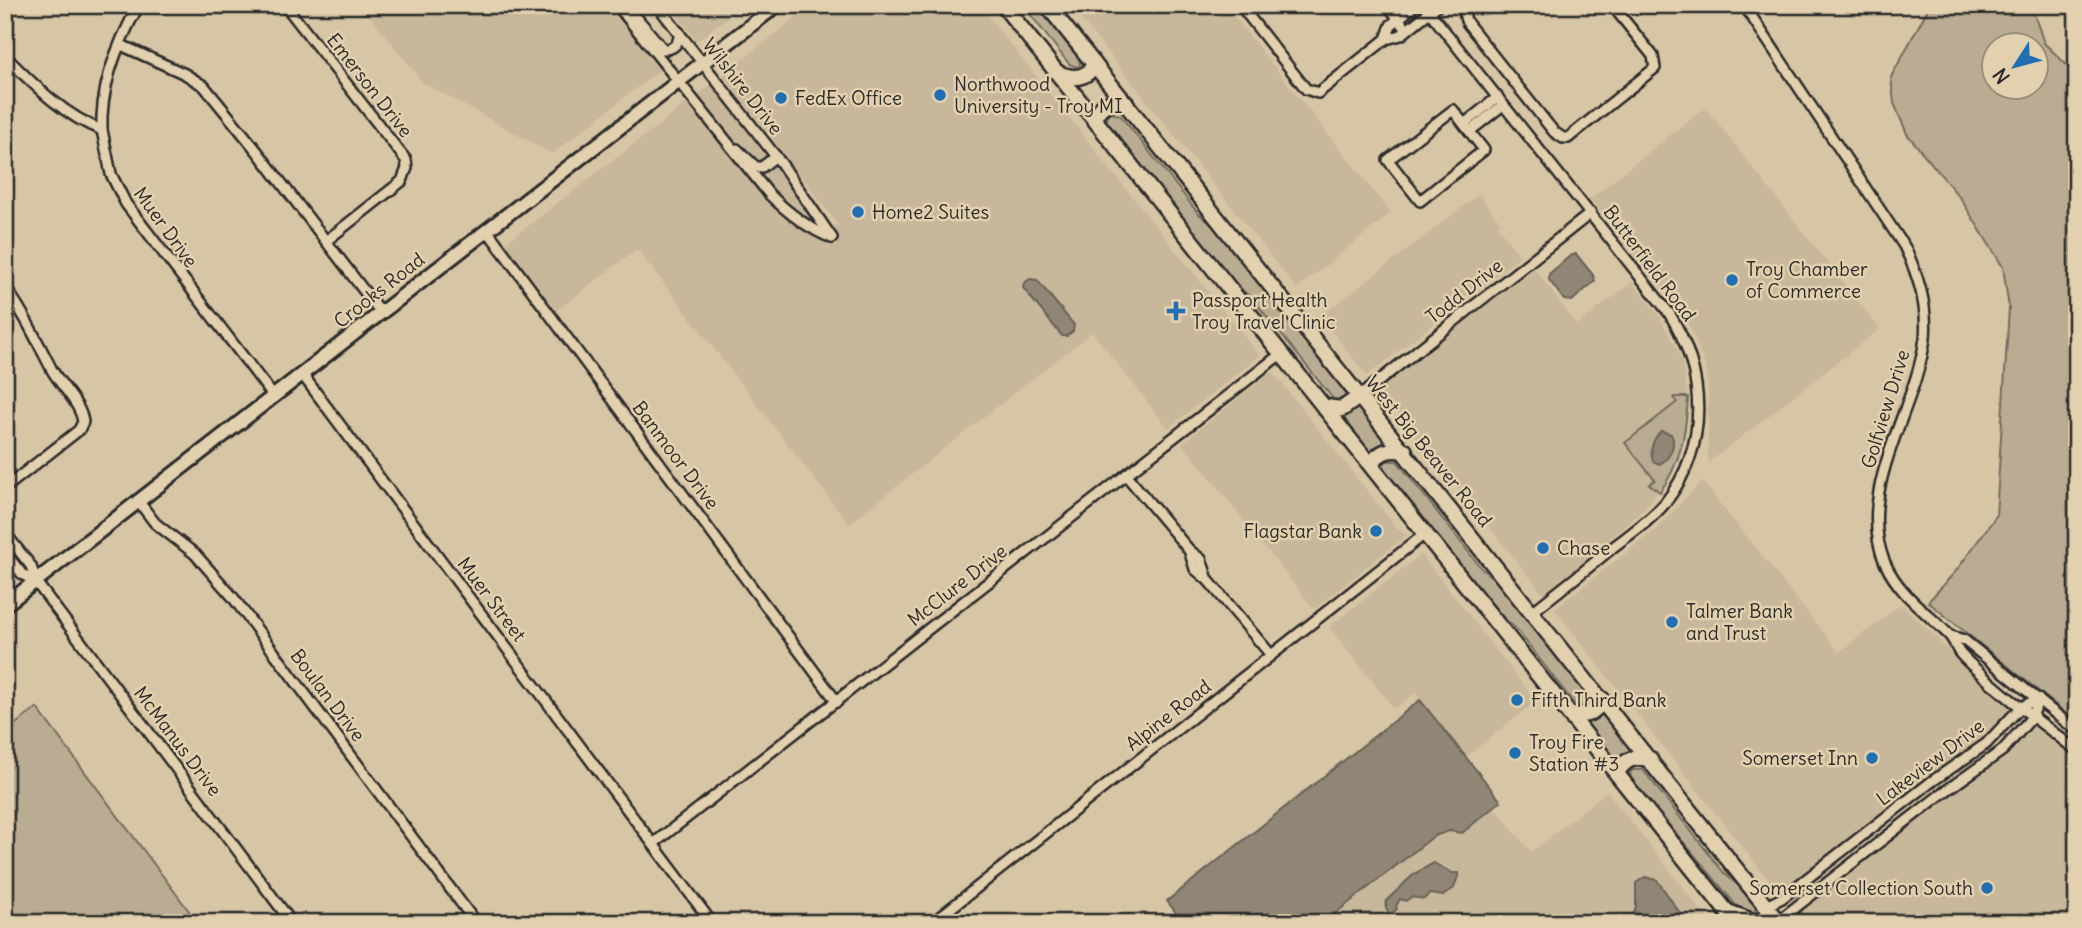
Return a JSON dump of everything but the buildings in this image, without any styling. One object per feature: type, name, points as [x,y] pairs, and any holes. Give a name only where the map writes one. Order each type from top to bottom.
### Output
[{"type":"main road","name":"Crooks Road","points":[[5,605],[778,5]]},
{"type":"main road","points":[[1003,5],[1731,917],[1778,922]]},
{"type":"main road","name":"West Big Beaver Road","points":[[1047,5],[1778,922]]},
{"type":"main road","points":[[1058,73],[1067,77],[1079,77],[1088,73],[1094,64]]},
{"type":"main road","points":[[1094,118],[1101,106],[1107,103],[1126,103]]},
{"type":"main road","points":[[1326,407],[1342,409],[1360,396]]},
{"type":"main road","points":[[1371,464],[1387,450],[1405,451]]},
{"type":"main road","points":[[1571,715],[1592,713],[1602,699]]},
{"type":"main road","points":[[1617,773],[1625,761],[1639,757],[1650,759]]},
{"type":"street","name":"Muer Drive","points":[[139,5],[108,81],[103,130],[111,174],[126,204],[274,397]]},
{"type":"street","name":"Emerson Drive","points":[[285,5],[406,160],[407,168],[402,181],[326,241]]},
{"type":"street","name":"Wilshire Drive","points":[[617,5],[762,187],[793,217],[816,232],[832,238],[776,156],[657,5]]},
{"type":"street","points":[[626,5],[663,49],[676,45],[678,32]]},
{"type":"street","points":[[1240,5],[1306,89],[1318,93],[1385,39],[1401,35],[1427,9],[1438,5]]},
{"type":"street","points":[[1388,5],[1406,30]]},
{"type":"street","points":[[1385,39],[1391,25],[1415,5]]},
{"type":"street","points":[[1462,5],[1464,19],[1554,132],[1568,138],[1655,68],[1653,56],[1612,5]]},
{"type":"street","name":"Golfview Drive","points":[[1744,5],[1903,246],[1920,285],[1925,336],[1918,371],[1879,485],[1875,523],[1884,561],[1910,600],[1951,636],[1958,651],[1966,659],[2077,751]]},
{"type":"street","name":"Butterfield Road","points":[[1427,9],[1670,313],[1684,337],[1696,376],[1699,398],[1691,453],[1683,473],[1659,509],[1532,612]]},
{"type":"street","points":[[121,45],[185,74],[204,86],[381,313]]},
{"type":"street","points":[[5,57],[64,108],[103,130]]},
{"type":"street","points":[[1467,128],[1501,101]]},
{"type":"street","points":[[1453,110],[1467,128],[1484,150],[1420,201],[1388,160],[1453,110]]},
{"type":"street","name":"Wilshire Drive","points":[[730,145],[743,153],[755,167],[762,167],[776,156]]},
{"type":"street","points":[[793,217],[800,215],[810,204]]},
{"type":"street","name":"Todd Drive","points":[[1360,396],[1591,213]]},
{"type":"street","name":"Banmoor Drive","points":[[487,230],[837,702]]},
{"type":"street","points":[[5,287],[31,326],[52,370],[81,413],[83,422],[79,430],[5,488]]},
{"type":"street","name":"McClure Drive","points":[[653,844],[1282,353]]},
{"type":"street","name":"Muer Street","points":[[302,374],[653,844]]},
{"type":"street","points":[[1126,475],[1189,550],[1192,565],[1208,580],[1231,611],[1271,655]]},
{"type":"street","name":"Boulan Drive","points":[[139,502],[155,523],[195,555],[232,596],[475,923]]},
{"type":"street","points":[[5,533],[31,566],[36,582]]},
{"type":"street","name":"Alpine Road","points":[[932,923],[1426,533]]},
{"type":"street","points":[[5,553],[22,574],[36,582]]},
{"type":"street","name":"McManus Drive","points":[[36,582],[292,923]]},
{"type":"street","name":"Golfview Drive","points":[[1951,636],[1964,640],[2077,731]]},
{"type":"street","name":"Lakeview Drive","points":[[1766,906],[1782,898],[1931,782],[1986,744],[2021,707],[2038,699]]},
{"type":"street","name":"Lakeview Drive","points":[[1778,922],[1940,795],[2003,750],[2033,716],[2038,699]]},
{"type":"street","points":[[653,844],[712,923]]},
{"type":"shaded area","points":[[361,5],[602,5],[621,22],[660,70],[552,154],[422,82]]},
{"type":"shaded area","points":[[668,5],[743,5],[697,41]]},
{"type":"shaded area","points":[[811,5],[979,5],[1260,356],[1168,428],[1092,332],[849,524],[637,249],[555,312],[503,245],[713,83],[816,224],[839,226],[723,75]]},
{"type":"shaded area","points":[[1023,5],[1037,5],[1079,57],[1080,65],[1077,67],[1069,64]]},
{"type":"shaded area","points":[[1070,5],[1225,5],[1391,213],[1297,289]]},
{"type":"shaded area","points":[[1930,5],[2031,5],[2040,32],[1980,32],[1980,102],[2050,102],[2050,49],[2077,75],[2077,722],[1928,602],[1956,571],[1996,516],[2009,308],[2003,267],[1961,199],[1907,134],[1894,103],[1891,77]]},
{"type":"shaded area","points":[[1705,107],[1880,329],[1708,463],[1708,385],[1704,363],[1691,329],[1671,298],[1590,199]]},
{"type":"shaded area","points":[[1110,113],[1120,115],[1198,213],[1218,230],[1345,390],[1345,398],[1334,400],[1255,302],[1235,283],[1106,123]]},
{"type":"shaded area","points":[[1479,194],[1501,223],[1497,226],[1520,256],[1367,376],[1320,317]]},
{"type":"shaded area","points":[[1576,254],[1595,281],[1572,301],[1564,300],[1549,280],[1549,274]]},
{"type":"shaded area","points":[[1534,268],[1577,325],[1632,282],[1657,313],[1676,347],[1682,360],[1688,397],[1684,439],[1678,459],[1664,486],[1635,518],[1610,538],[1612,542],[1544,595],[1378,389]]},
{"type":"shaded area","points":[[1030,279],[1037,280],[1074,325],[1073,331],[1067,336],[1062,336],[1023,288],[1024,283]]},
{"type":"shaded area","points":[[1272,371],[1396,527],[1407,535],[1314,609],[1182,443]]},
{"type":"shaded area","points":[[1674,397],[1688,397],[1686,423],[1678,458],[1660,492],[1649,484],[1655,480],[1625,443],[1677,402]]},
{"type":"shaded area","points":[[1359,407],[1389,444],[1371,454],[1343,418]]},
{"type":"shaded area","points":[[1661,431],[1671,434],[1673,443],[1669,456],[1659,464],[1653,461],[1652,449]]},
{"type":"shaded area","points":[[1397,461],[1482,569],[1503,586],[1590,694],[1589,703],[1576,706],[1517,630],[1498,612],[1385,471],[1384,463]]},
{"type":"shaded area","points":[[1702,481],[1839,652],[1901,604],[1975,678],[2011,708],[1983,738],[1922,780],[1787,886],[1773,886],[1554,609],[1656,529]]},
{"type":"shaded area","points":[[1421,554],[1536,701],[1466,757],[1415,693],[1394,709],[1329,627]]},
{"type":"shaded area","points":[[1420,700],[1501,801],[1462,833],[1449,831],[1434,836],[1323,923],[1184,923],[1167,901]]},
{"type":"shaded area","points":[[37,708],[198,923],[5,923],[5,732]]},
{"type":"shaded area","points":[[1603,712],[1633,751],[1616,762],[1585,722],[1595,719]]},
{"type":"shaded area","points":[[2035,722],[2077,754],[2077,923],[1783,923]]},
{"type":"shaded area","points":[[1643,770],[1724,873],[1744,890],[1755,904],[1755,912],[1745,914],[1738,908],[1631,779],[1630,772]]},
{"type":"shaded area","points":[[1607,791],[1711,923],[1323,923],[1434,836],[1449,831],[1462,833],[1494,807],[1531,852]]},
{"type":"shaded area","points":[[1434,863],[1452,873],[1459,873],[1454,888],[1443,896],[1430,894],[1424,899],[1400,899],[1397,909],[1390,915],[1386,901],[1414,874]]},
{"type":"shaded area","points":[[1645,877],[1657,880],[1687,923],[1631,923],[1636,906],[1636,883]]},
{"type":"place","name":"Northwood University - Troy MI","points":[[940,95]]},
{"type":"place","name":"FedEx Office","points":[[781,98]]},
{"type":"place","name":"Home2 Suites","points":[[858,212]]},
{"type":"place","name":"Troy Chamber of Commerce","points":[[1732,280]]},
{"type":"place","name":"Passport Health Troy Travel Clinic","points":[[1176,311]]},
{"type":"place","name":"Flagstar Bank","points":[[1376,531]]},
{"type":"place","name":"Chase","points":[[1543,548]]},
{"type":"place","name":"Talmer Bank and Trust","points":[[1672,622]]},
{"type":"place","name":"Fifth Third Bank","points":[[1517,700]]},
{"type":"place","name":"Troy Fire Station #3","points":[[1515,753]]},
{"type":"place","name":"Somerset Inn","points":[[1872,758]]},
{"type":"place","name":"Somerset Collection South","points":[[1987,888]]}]
